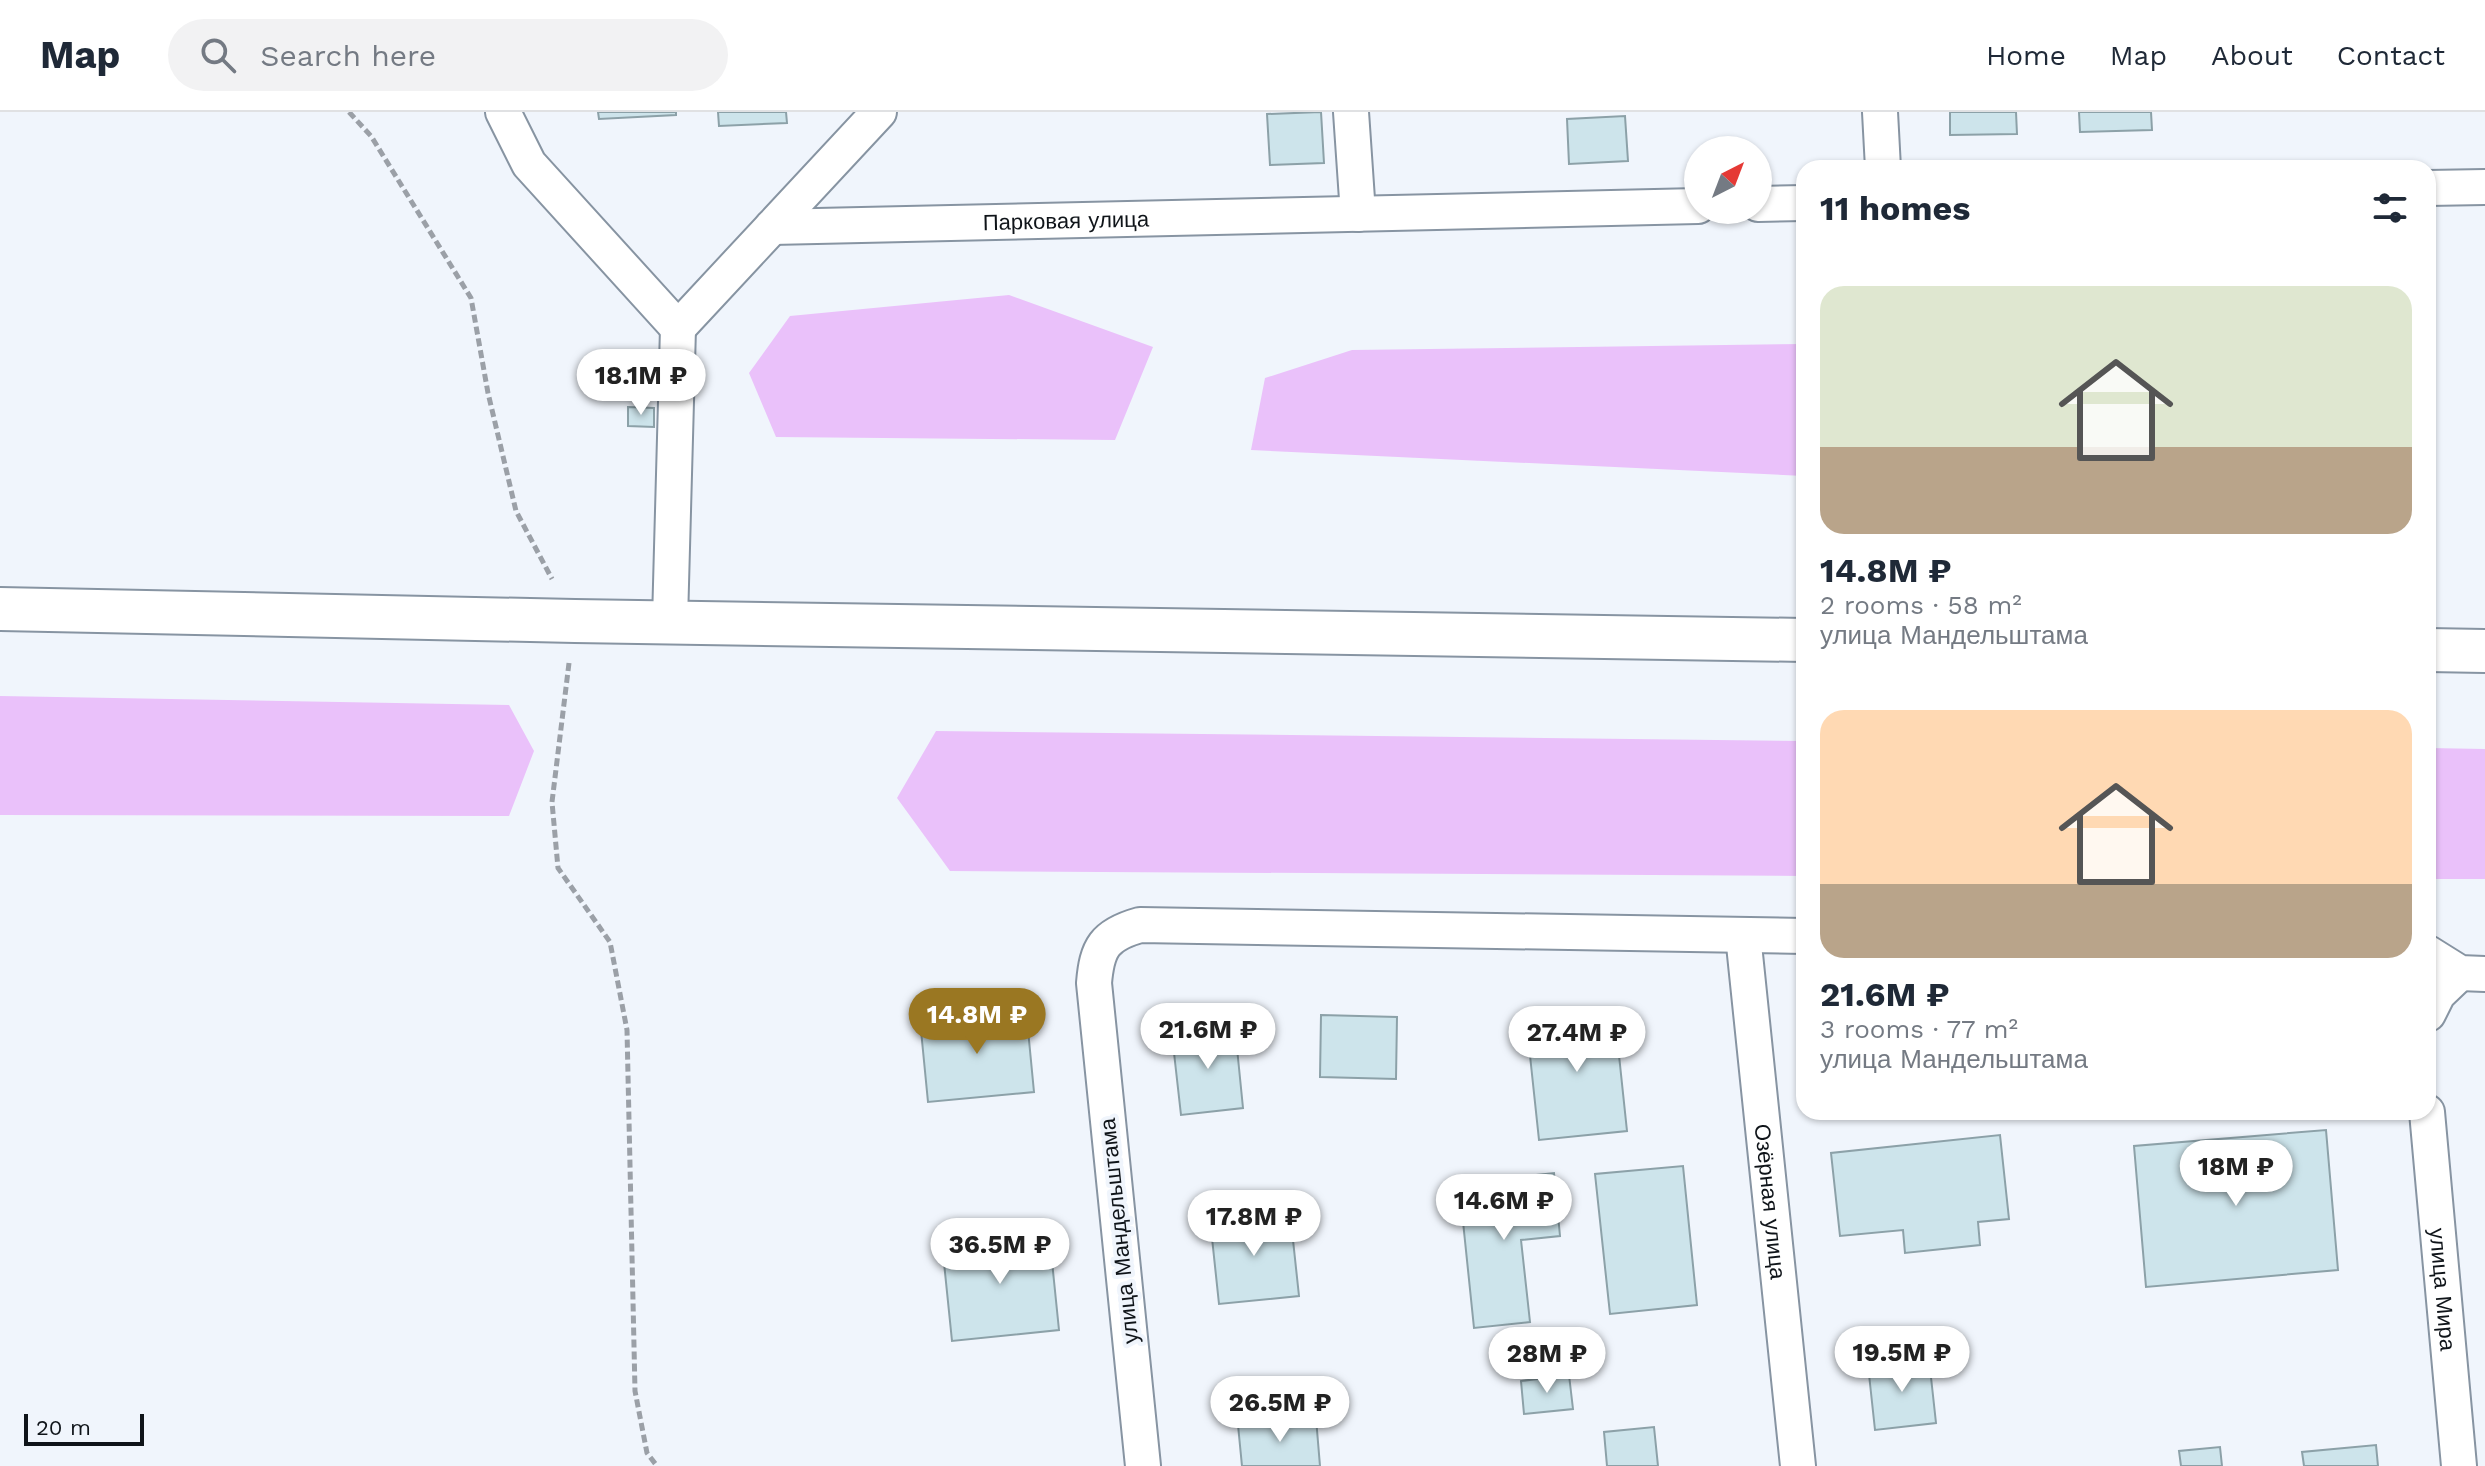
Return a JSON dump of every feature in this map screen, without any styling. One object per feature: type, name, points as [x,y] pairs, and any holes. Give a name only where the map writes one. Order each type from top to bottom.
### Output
[{"type":"street","points":[[503,112],[529,164],[678,328]]},
{"type":"street","points":[[670,621],[678,328],[879,112]]},
{"type":"street","points":[[1351,112],[1358,214]]},
{"type":"street","points":[[1880,112],[1883,160]]},
{"type":"street","points":[[2436,188],[2485,187]]},
{"type":"street","points":[[1772,204],[1796,203]]},
{"type":"street","name":"Парковая улица","points":[[772,227],[1684,206]]},
{"type":"street","points":[[0,609],[1796,640]]},
{"type":"street","points":[[2436,650],[2485,651]]},
{"type":"street","name":"улица Мандельштама","points":[[1143,1466],[1094,983],[1096,958],[1106,941],[1140,925],[1743,935]]},
{"type":"street","points":[[1743,935],[1796,936]]},
{"type":"street","name":"Озёрная улица","points":[[1743,935],[1798,1466]]},
{"type":"street","points":[[2436,957],[2472,973]]},
{"type":"street","points":[[2436,998],[2472,973]]},
{"type":"street","name":"улица Мира","points":[[2428,1120],[2459,1466]]},
{"type":"path","points":[[349,112],[371,136],[471,298],[488,393],[516,511],[575,621],[552,802],[558,868],[610,942],[627,1030],[635,1391],[647,1453],[657,1466]]},
{"type":"shaded area","points":[[1009,295],[1153,347],[1115,440],[776,437],[749,373],[790,316]]},
{"type":"shaded area","points":[[1796,344],[1796,476],[1251,450],[1265,378],[1352,350]]},
{"type":"shaded area","points":[[0,696],[509,705],[534,751],[509,816],[0,815]]},
{"type":"shaded area","points":[[936,731],[1796,741],[1796,876],[950,871],[897,798]]},
{"type":"shaded area","points":[[2436,748],[2485,749],[2485,879],[2436,879]]},
{"type":"building","points":[[598,112],[676,112],[676,115],[599,119]]},
{"type":"building","points":[[718,112],[786,112],[787,123],[719,126]]},
{"type":"building","points":[[1321,112],[1324,163],[1270,165],[1267,114]]},
{"type":"building","points":[[1950,112],[2016,112],[2017,134],[1950,135]]},
{"type":"building","points":[[2079,112],[2151,112],[2152,130],[2080,132]]},
{"type":"building","points":[[1625,116],[1628,161],[1569,164],[1567,119]]},
{"type":"building","points":[[628,407],[654,408],[654,427],[628,426]]},
{"type":"building","points":[[1614,1008],[1627,1131],[1539,1140],[1526,1018]]},
{"type":"building","points":[[1026,1009],[1034,1092],[928,1102],[920,1020]]},
{"type":"building","points":[[1321,1015],[1397,1017],[1396,1079],[1320,1077]]},
{"type":"building","points":[[1235,1028],[1243,1108],[1181,1115],[1172,1035]]},
{"type":"building","points":[[2326,1130],[2338,1270],[2146,1287],[2134,1146]]},
{"type":"building","points":[[2000,1135],[2009,1219],[1978,1222],[1980,1245],[1905,1253],[1903,1230],[1840,1236],[1831,1153]]},
{"type":"building","points":[[1683,1166],[1697,1305],[1610,1314],[1595,1174]]},
{"type":"building","points":[[1554,1173],[1560,1236],[1521,1240],[1530,1322],[1474,1328],[1459,1183]]},
{"type":"building","points":[[1290,1212],[1299,1296],[1219,1304],[1210,1219]]},
{"type":"building","points":[[1049,1232],[1059,1330],[952,1341],[942,1243]]},
{"type":"building","points":[[1929,1359],[1936,1423],[1875,1430],[1868,1365]]},
{"type":"building","points":[[1569,1375],[1573,1409],[1524,1414],[1521,1381]]},
{"type":"building","points":[[1316,1418],[1320,1466],[1242,1466],[1238,1425]]},
{"type":"building","points":[[1654,1427],[1658,1466],[1607,1466],[1604,1432]]},
{"type":"building","points":[[2376,1445],[2378,1466],[2304,1466],[2302,1452]]},
{"type":"building","points":[[2220,1447],[2222,1466],[2181,1466],[2179,1451]]}]
